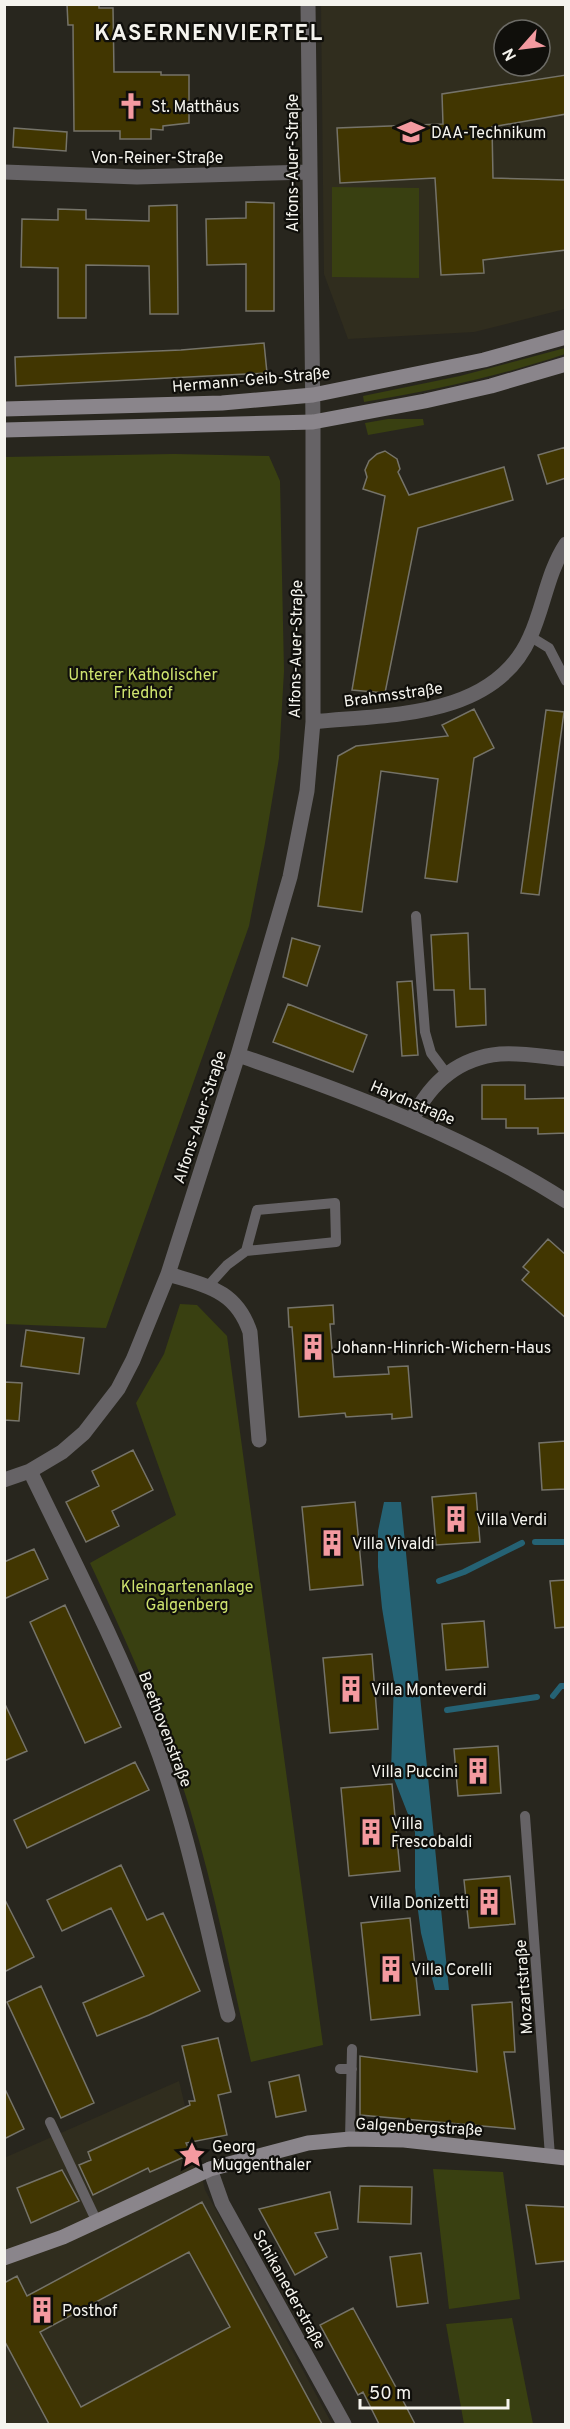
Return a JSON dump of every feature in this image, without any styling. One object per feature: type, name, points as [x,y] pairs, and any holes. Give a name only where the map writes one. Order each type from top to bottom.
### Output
[{"type":"street","name":"Alfons-Auer-Straße","points":[[4,1479],[30,1471],[62,1452],[84,1433],[118,1389],[151,1319],[168,1274],[238,1055],[290,877],[307,791],[313,722],[314,422],[308,4]]},
{"type":"street","name":"Von-Reiner-Straße","points":[[4,172],[138,177],[310,172]]},
{"type":"street","name":"Hermann-Geib-Straße","points":[[4,409],[222,403],[313,395],[445,369],[566,337]]},
{"type":"street","points":[[4,430],[314,422],[461,393],[566,364]]},
{"type":"street","name":"Brahmsstraße","points":[[313,722],[425,710],[465,700],[494,683],[518,660],[531,637],[556,559],[566,544]]},
{"type":"street","points":[[412,1120],[422,1098],[446,1072],[474,1060],[501,1054],[566,1059]]},
{"type":"street","name":"Haydnstraße","points":[[238,1055],[351,1095],[412,1120],[474,1148],[566,1201]]},
{"type":"street","points":[[168,1274],[208,1286],[235,1302],[244,1316],[250,1332],[260,1440]]},
{"type":"street","name":"Beethovenstraße","points":[[30,1471],[79,1570],[152,1735],[183,1833],[228,2015]]},
{"type":"street","name":"Galgenbergstraße","points":[[4,2258],[63,2237],[210,2169],[308,2143],[350,2139],[404,2140],[558,2157]]},
{"type":"street","name":"Schikanederstraße","points":[[210,2169],[222,2203],[344,2424]]},
{"type":"lane","points":[[531,637],[549,648],[566,681]]},
{"type":"lane","points":[[416,916],[425,1032],[431,1053],[446,1072]]},
{"type":"lane","points":[[208,1286],[227,1265],[246,1251],[336,1242],[335,1203],[257,1210],[246,1251]]},
{"type":"lane","name":"Mozartstraße","points":[[525,1816],[558,2157]]},
{"type":"lane","points":[[350,2139],[352,2049]]},
{"type":"lane","points":[[340,2069],[352,2069]]},
{"type":"lane","points":[[50,2122],[97,2222]]},
{"type":"shaded area","points":[[321,5],[565,5],[565,309],[474,332],[348,339],[324,274]]},
{"type":"shaded area","points":[[179,2081],[205,2190],[332,2424],[5,2424],[4,2158]]},
{"type":"green space","points":[[332,187],[419,188],[419,278],[332,277]]},
{"type":"green space","points":[[565,348],[565,354],[491,376],[364,402],[363,396],[460,376]]},
{"type":"green space","points":[[388,419],[423,419],[424,425],[368,435],[365,423]]},
{"type":"green space","name":"Unterer Katholischer Friedhof","points":[[174,454],[269,456],[280,481],[284,671],[279,758],[249,926],[106,1328],[5,1324],[5,457]]},
{"type":"green space","name":"Kleingartenanlage Galgenberg","points":[[180,1304],[197,1305],[227,1336],[323,2045],[251,2062],[210,1883],[180,1778],[149,1696],[90,1563],[176,1515],[136,1403],[164,1354]]},
{"type":"green space","points":[[433,2169],[503,2172],[520,2299],[449,2309]]},
{"type":"green space","points":[[512,2318],[533,2424],[464,2424],[446,2324]]},
{"type":"water","points":[[384,1502],[401,1502],[449,1990],[435,1990],[421,1933],[415,1888],[415,1832],[391,1771],[394,1681],[378,1567],[378,1531]]},
{"type":"building","name":"St. Matthäus","points":[[67,4],[99,4],[99,8],[113,8],[114,72],[161,72],[161,75],[189,75],[189,123],[163,126],[163,130],[151,129],[151,139],[120,139],[120,131],[74,131],[73,25],[68,25]]},
{"type":"building","points":[[566,75],[566,114],[492,127],[493,178],[566,180],[566,250],[483,260],[484,273],[441,275],[435,178],[340,183],[337,128],[443,124],[442,94]]},
{"type":"building","points":[[14,128],[67,132],[66,151],[13,147]]},
{"type":"building","points":[[246,202],[274,203],[274,311],[246,311],[246,264],[207,265],[206,219],[246,218]]},
{"type":"building","points":[[177,205],[178,314],[150,314],[149,266],[86,265],[86,318],[58,318],[58,268],[21,267],[22,219],[58,220],[58,209],[86,210],[86,219],[149,221],[149,206]]},
{"type":"building","points":[[264,343],[267,373],[16,386],[15,357],[181,350]]},
{"type":"building","points":[[566,447],[566,478],[547,484],[538,455]]},
{"type":"building","points":[[385,451],[397,459],[400,469],[398,472],[409,495],[504,467],[513,500],[418,528],[385,693],[352,690],[385,496],[363,489],[367,477],[365,470],[369,461]]},
{"type":"building","points":[[474,709],[494,748],[474,758],[457,882],[425,878],[438,779],[381,771],[362,912],[318,906],[338,756],[356,746],[448,736],[442,725]]},
{"type":"building","points":[[546,710],[564,712],[539,895],[521,893]]},
{"type":"building","points":[[468,933],[470,989],[485,989],[486,1025],[456,1027],[454,990],[434,990],[431,935]]},
{"type":"building","points":[[292,938],[320,946],[307,986],[283,977]]},
{"type":"building","points":[[412,981],[418,1055],[402,1056],[397,982]]},
{"type":"building","points":[[288,1004],[367,1035],[353,1072],[273,1042]]},
{"type":"building","points":[[482,1085],[525,1085],[525,1099],[566,1098],[566,1133],[538,1134],[538,1128],[506,1128],[506,1119],[482,1119]]},
{"type":"building","points":[[548,1239],[566,1255],[566,1318],[522,1280],[529,1272],[523,1267]]},
{"type":"building","name":"Johann-Hinrich-Wichern-Haus","points":[[333,1305],[334,1324],[330,1324],[334,1377],[389,1374],[388,1367],[408,1366],[412,1417],[392,1419],[392,1414],[346,1417],[345,1413],[299,1417],[292,1327],[289,1327],[288,1308]]},
{"type":"building","points":[[26,1330],[84,1338],[79,1374],[21,1366]]},
{"type":"building","points":[[4,1382],[22,1383],[19,1421],[4,1420]]},
{"type":"building","points":[[566,1441],[566,1489],[542,1490],[539,1443]]},
{"type":"building","points":[[133,1450],[153,1490],[112,1511],[119,1526],[86,1542],[66,1502],[99,1486],[92,1471]]},
{"type":"building","name":"Villa Verdi","points":[[476,1493],[480,1542],[436,1545],[432,1497]]},
{"type":"building","name":"Villa Vivaldi","points":[[355,1502],[363,1585],[310,1590],[302,1507]]},
{"type":"building","points":[[34,1549],[48,1579],[4,1599],[4,1562]]},
{"type":"building","points":[[566,1580],[566,1627],[555,1628],[550,1581]]},
{"type":"building","points":[[65,1605],[121,1727],[85,1743],[30,1622]]},
{"type":"building","points":[[484,1621],[488,1667],[446,1670],[442,1624]]},
{"type":"building","name":"Villa Monteverdi","points":[[372,1654],[378,1729],[330,1733],[323,1658]]},
{"type":"building","points":[[4,1702],[27,1751],[4,1761]]},
{"type":"building","name":"Villa Puccini","points":[[498,1746],[501,1793],[458,1796],[454,1749]]},
{"type":"building","points":[[135,1762],[149,1790],[27,1848],[14,1820]]},
{"type":"building","name":"Villa Frescobaldi","points":[[392,1784],[400,1871],[349,1876],[341,1788]]},
{"type":"building","points":[[121,1865],[147,1920],[163,1913],[200,1991],[97,2036],[83,2003],[144,1976],[111,1908],[62,1931],[47,1900]]},
{"type":"building","name":"Villa Donizetti","points":[[510,1876],[515,1924],[469,1928],[464,1880]]},
{"type":"building","points":[[4,1898],[34,1957],[4,1972]]},
{"type":"building","name":"Villa Corelli","points":[[410,1918],[420,2015],[371,2020],[361,1923]]},
{"type":"building","points":[[41,1986],[94,2103],[61,2118],[7,2002]]},
{"type":"building","points":[[512,2002],[515,2052],[504,2052],[515,2129],[360,2115],[360,2056],[477,2072],[472,2005]]},
{"type":"building","points":[[218,2038],[231,2092],[218,2095],[227,2135],[186,2143],[191,2154],[150,2172],[148,2168],[93,2195],[79,2165],[91,2160],[88,2152],[190,2105],[189,2101],[195,2101],[182,2046]]},
{"type":"building","points":[[299,2075],[306,2111],[276,2117],[269,2082]]},
{"type":"building","points":[[4,2087],[24,2129],[4,2139]]},
{"type":"building","points":[[62,2170],[79,2201],[31,2223],[17,2188]]},
{"type":"building","points":[[360,2186],[412,2187],[411,2224],[358,2222]]},
{"type":"building","points":[[330,2192],[338,2229],[315,2233],[327,2257],[295,2275],[259,2209]]},
{"type":"building","name":"Posthof","points":[[202,2202],[322,2424],[49,2424],[4,2340],[4,2283],[17,2276],[27,2296]],"holes":[[[189,2252],[230,2327],[81,2407],[40,2332]]]},
{"type":"building","points":[[526,2205],[566,2207],[566,2261],[536,2264]]},
{"type":"building","points":[[421,2253],[428,2303],[397,2307],[390,2257]]},
{"type":"building","points":[[353,2308],[415,2424],[379,2424],[363,2392],[358,2395],[320,2325]]},
{"type":"waterway","points":[[535,1542],[566,1542]]},
{"type":"waterway","points":[[439,1581],[464,1572],[522,1543]]},
{"type":"waterway","points":[[553,1696],[561,1686],[566,1686]]},
{"type":"waterway","points":[[447,1710],[537,1697]]},
{"type":"place","name":"St. Matthäus","points":[[131,106]]},
{"type":"place","name":"DAA-Technikum","points":[[411,132]]},
{"type":"place","name":"Johann-Hinrich-Wichern-Haus","points":[[313,1347]]},
{"type":"place","name":"Villa Verdi","points":[[456,1519]]},
{"type":"place","name":"Villa Vivaldi","points":[[332,1543]]},
{"type":"place","name":"Villa Monteverdi","points":[[351,1689]]},
{"type":"place","name":"Villa Puccini","points":[[478,1771]]},
{"type":"place","name":"Villa Frescobaldi","points":[[371,1832]]},
{"type":"place","name":"Villa Donizetti","points":[[489,1902]]},
{"type":"place","name":"Villa Corelli","points":[[391,1969]]},
{"type":"place","name":"Georg Muggenthaler","points":[[192,2155]]},
{"type":"place","name":"Posthof","points":[[42,2310]]},
{"type":"district","name":"KASERNENVIERTEL","points":[[209,32]]}]
